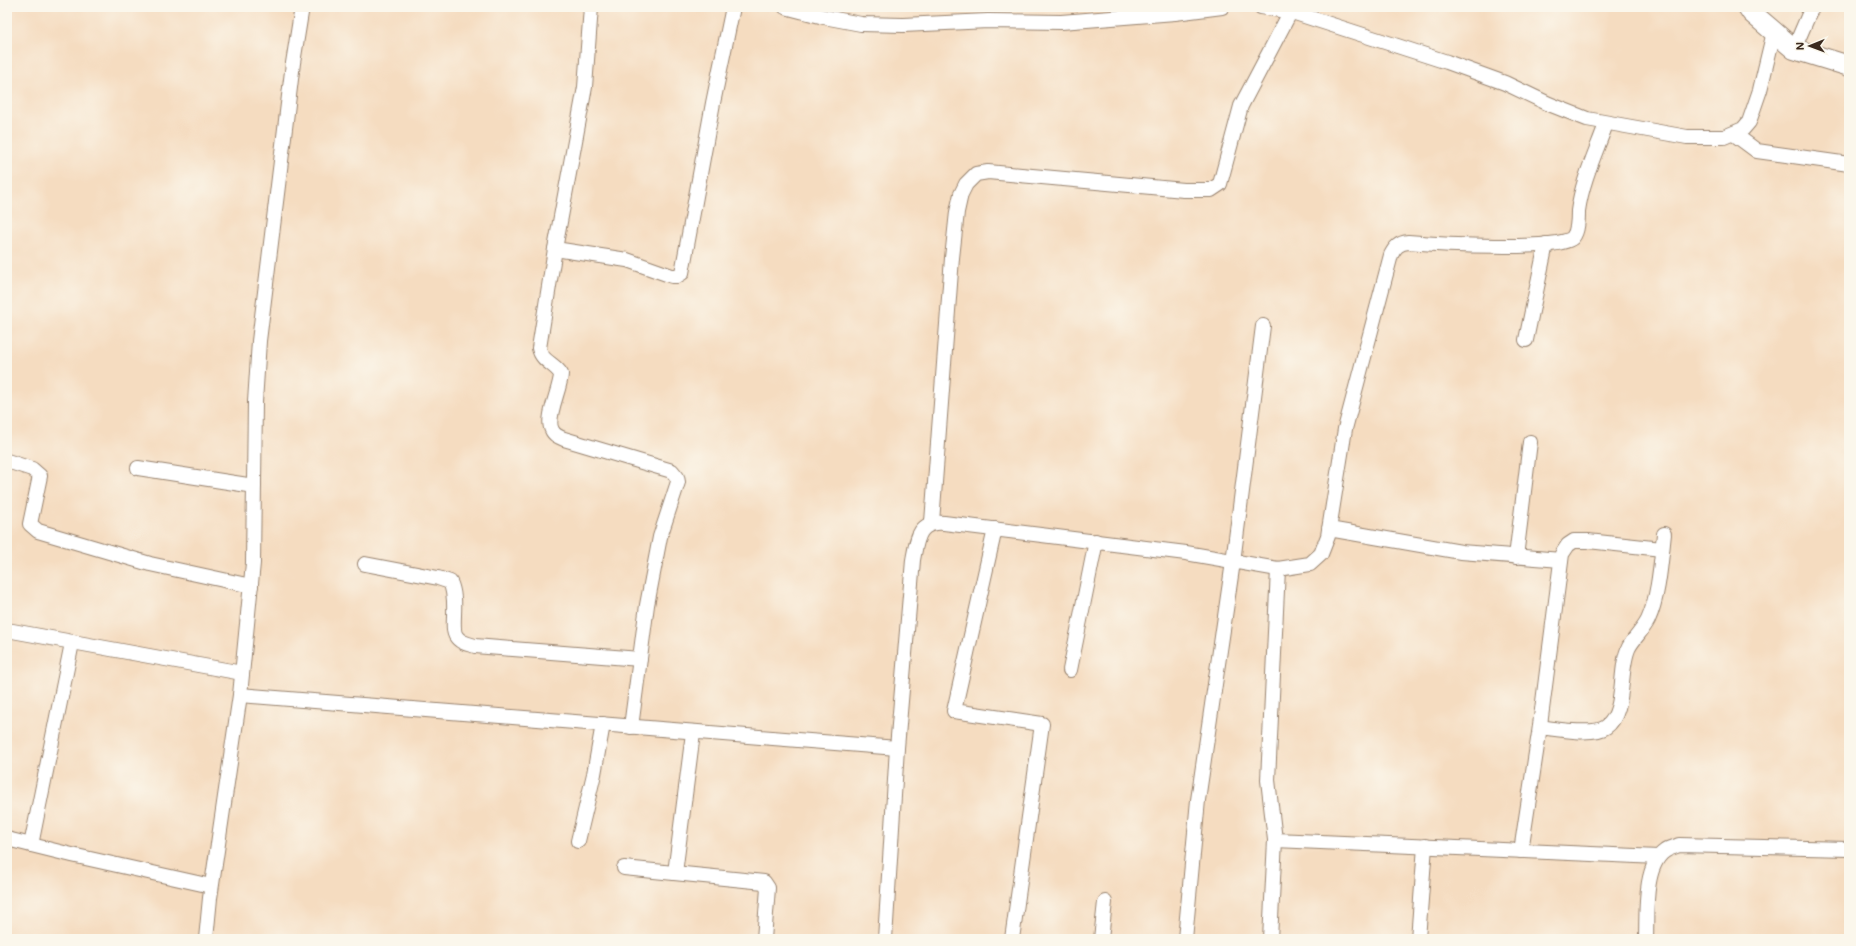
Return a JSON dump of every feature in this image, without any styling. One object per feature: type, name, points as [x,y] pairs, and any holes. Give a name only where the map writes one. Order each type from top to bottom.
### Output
[{"type":"main road","points":[[1748,7],[1752,13],[1794,48],[1849,66]]},
{"type":"street","points":[[206,939],[212,886],[240,695],[253,563],[255,402],[259,340],[292,71],[302,7]]},
{"type":"street","points":[[591,7],[585,88],[555,249],[539,348],[544,360],[561,374],[550,418],[550,428],[555,435],[672,471],[677,477],[678,482],[660,537],[647,605],[631,727]]},
{"type":"street","points":[[555,249],[626,260],[672,276],[677,276],[682,273],[713,103],[733,7]]},
{"type":"street","points":[[785,7],[824,17],[861,24],[903,25],[988,21],[1061,22],[1176,13],[1222,7]]},
{"type":"street","points":[[1261,7],[1292,10],[1447,62],[1505,83],[1549,104],[1587,119],[1606,124],[1687,137],[1724,137],[1743,129],[1749,122],[1755,109],[1774,32]]},
{"type":"street","points":[[1794,48],[1812,7]]},
{"type":"street","points":[[932,522],[952,258],[957,212],[961,194],[966,184],[976,174],[988,172],[1184,190],[1211,190],[1220,184],[1241,106],[1292,10]]},
{"type":"street","points":[[885,939],[897,748],[913,560],[916,540],[922,530],[932,522],[1186,553],[1278,569],[1310,564],[1321,554],[1329,529],[1345,429],[1370,331],[1391,255],[1395,248],[1400,243],[1408,242],[1450,245],[1546,244],[1569,242],[1576,232],[1580,197],[1606,124]]},
{"type":"street","points":[[1734,134],[1757,151],[1849,164]]},
{"type":"street","points":[[1526,340],[1546,244]]},
{"type":"street","points":[[1185,939],[1198,800],[1233,562],[1263,326]]},
{"type":"street","points":[[1516,557],[1530,442]]},
{"type":"street","points":[[7,461],[32,469],[40,476],[30,524],[38,531],[150,564],[251,586]]},
{"type":"street","points":[[138,468],[254,486]]},
{"type":"street","points":[[995,529],[954,711],[1042,724],[1012,939]]},
{"type":"street","points":[[1329,529],[1461,552],[1561,560]]},
{"type":"street","points":[[1540,728],[1592,732],[1604,729],[1612,723],[1619,702],[1629,648],[1648,619],[1654,602],[1664,534]]},
{"type":"street","points":[[1070,670],[1096,541]]},
{"type":"street","points":[[1521,851],[1540,728],[1562,554],[1568,545],[1574,541],[1588,541],[1662,549]]},
{"type":"street","points":[[365,564],[438,578],[450,582],[454,591],[454,629],[456,636],[464,643],[475,646],[640,660]]},
{"type":"street","points":[[1270,939],[1275,840],[1268,780],[1278,569]]},
{"type":"street","points":[[7,630],[242,674]]},
{"type":"street","points":[[31,845],[72,643]]},
{"type":"street","points":[[240,695],[499,714],[693,733],[897,748]]},
{"type":"street","points":[[578,841],[594,774],[602,724]]},
{"type":"street","points":[[675,873],[693,733]]},
{"type":"street","points":[[7,838],[31,845],[212,886]]},
{"type":"street","points":[[1275,840],[1658,857]]},
{"type":"street","points":[[1646,939],[1648,882],[1658,857],[1665,850],[1679,845],[1849,849]]},
{"type":"street","points":[[1418,939],[1425,846]]},
{"type":"street","points":[[624,868],[764,882],[768,888],[764,939]]},
{"type":"street","points":[[1101,939],[1104,902]]}]
